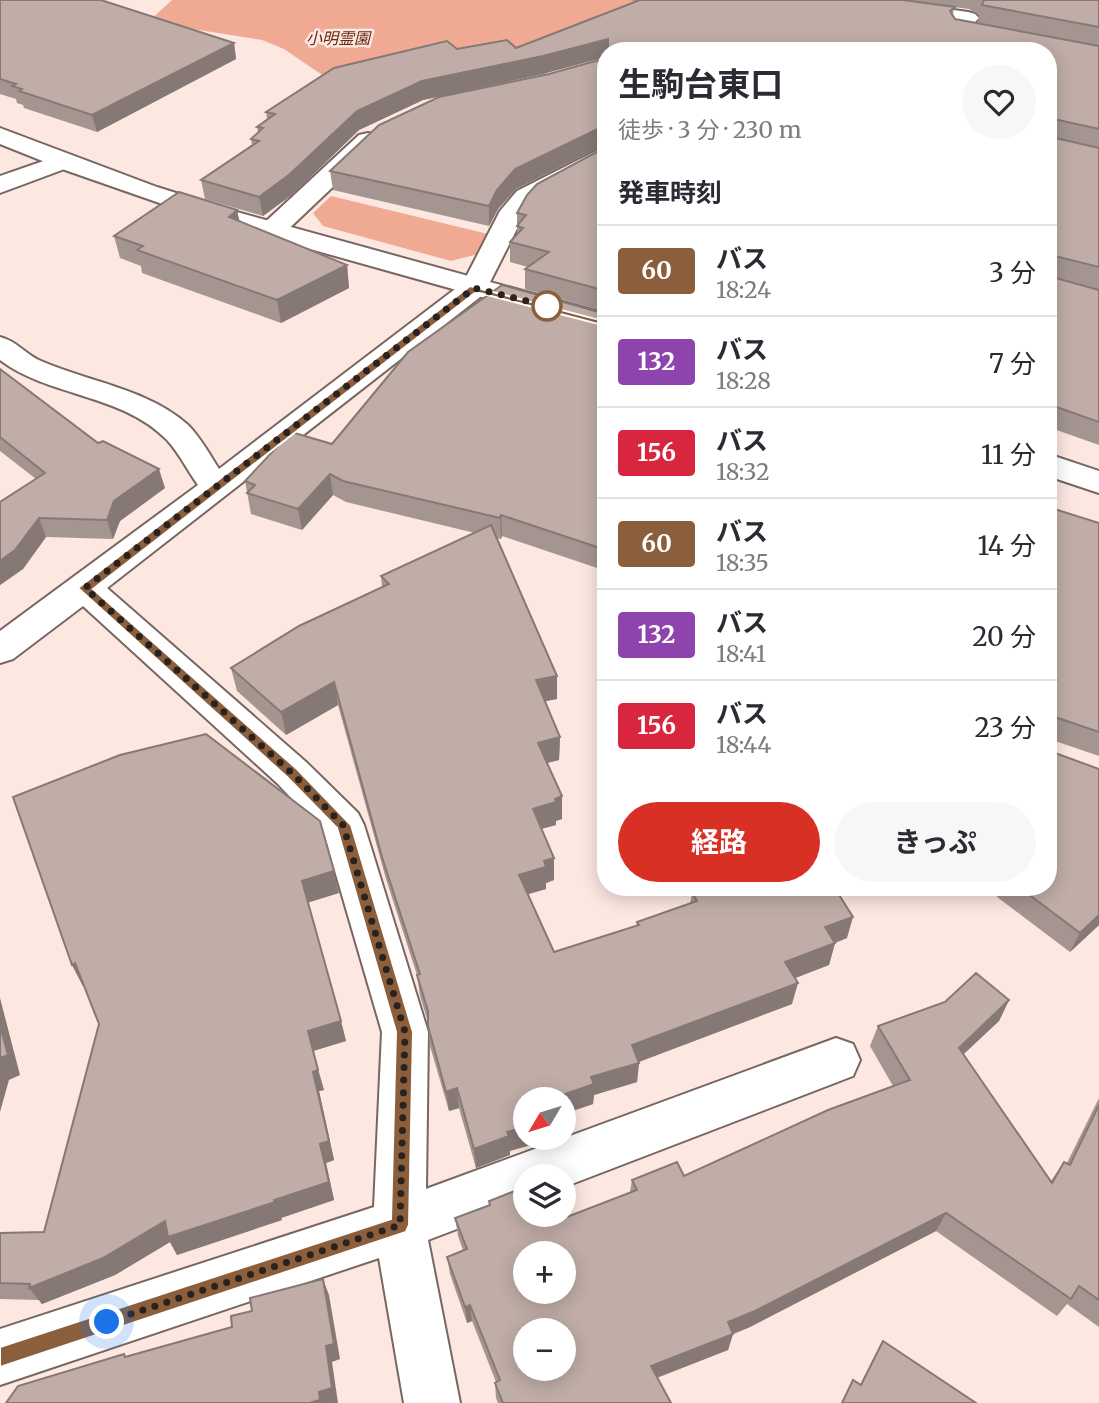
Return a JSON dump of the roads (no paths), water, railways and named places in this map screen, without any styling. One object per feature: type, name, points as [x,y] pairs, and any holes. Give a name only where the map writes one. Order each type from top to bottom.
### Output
[{"type":"street","points":[[835,0],[965,21],[985,34]]},
{"type":"street","points":[[271,231],[370,137],[383,131]]},
{"type":"street","points":[[0,135],[61,162],[271,231],[597,321]]},
{"type":"street","points":[[0,650],[216,488],[474,288],[513,211],[526,196],[597,158]]},
{"type":"street","points":[[0,185],[35,169],[61,162]]},
{"type":"street","points":[[0,346],[28,367],[118,398],[151,414],[178,433],[216,488]]},
{"type":"street","points":[[1057,467],[1099,483]]},
{"type":"street","points":[[85,588],[292,773],[343,825],[405,1032],[400,1225],[432,1403]]},
{"type":"street","points":[[561,1164],[836,1060]]},
{"type":"street","points":[[0,1357],[400,1225],[513,1182]]},
{"type":"park label","name":"小明霊園","points":[[338,38]]}]
